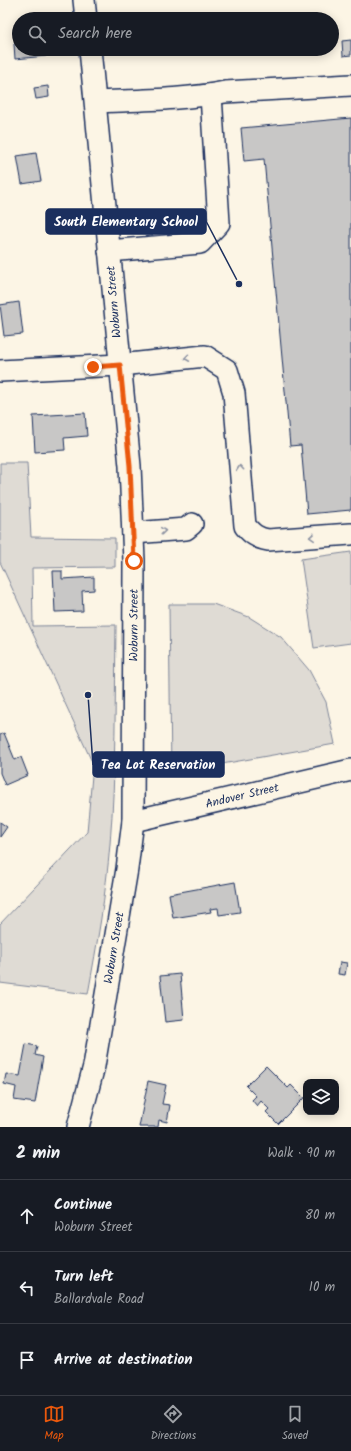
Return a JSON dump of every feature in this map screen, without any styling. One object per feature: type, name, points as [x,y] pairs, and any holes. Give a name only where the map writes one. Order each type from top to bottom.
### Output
[{"type":"street","points":[[84,0],[85,12]]},
{"type":"street","name":"Woburn Street","points":[[78,1127],[94,1066],[127,869],[133,821],[134,561],[130,466],[91,56]]},
{"type":"street","points":[[96,102],[154,100],[211,95],[225,92],[351,84]]},
{"type":"street","points":[[109,251],[200,243],[219,223],[211,95]]},
{"type":"street","points":[[0,371],[120,365],[205,356],[227,370],[234,393],[245,526],[260,539],[268,540],[351,534]]},
{"type":"street","points":[[133,533],[186,529],[192,524]]},
{"type":"street","name":"Andover Street","points":[[133,821],[351,770]]},
{"type":"shaded area","points":[[0,463],[27,463],[31,537],[115,538],[115,567],[32,568],[33,626],[116,625],[114,762],[110,844],[104,900],[88,994],[0,983],[0,924],[87,832],[93,764],[0,562]]},
{"type":"shaded area","points":[[351,552],[351,643],[314,648],[301,559]]},
{"type":"shaded area","points":[[169,604],[213,604],[249,617],[281,637],[309,670],[326,702],[335,744],[171,773]]},
{"type":"building","points":[[351,40],[351,55],[343,56],[342,41]]},
{"type":"building","points":[[15,56],[46,56],[15,59]]},
{"type":"building","points":[[48,86],[49,97],[36,99],[34,88]]},
{"type":"building","points":[[351,118],[351,510],[307,514],[301,445],[290,446],[264,159],[244,161],[241,128]]},
{"type":"building","points":[[36,153],[41,181],[22,184],[17,156]]},
{"type":"building","points":[[19,302],[23,334],[4,336],[0,305]]},
{"type":"building","points":[[85,413],[87,436],[64,438],[65,450],[35,452],[33,416]]},
{"type":"building","points":[[53,571],[62,571],[62,579],[94,577],[94,590],[82,591],[83,611],[55,612]]},
{"type":"building","points":[[4,733],[15,760],[21,757],[28,775],[5,785],[0,773],[0,735]]},
{"type":"building","points":[[0,822],[7,827],[0,837]]},
{"type":"building","points":[[235,882],[240,912],[219,915],[218,908],[210,909],[211,912],[173,918],[169,894]]},
{"type":"building","points":[[340,962],[347,963],[345,975],[338,974]]},
{"type":"building","points":[[180,974],[184,1020],[165,1022],[160,976]]},
{"type":"building","points":[[26,1044],[37,1046],[35,1055],[43,1057],[35,1103],[14,1100],[16,1087],[4,1084],[6,1074],[20,1076]]},
{"type":"building","points":[[266,1066],[288,1088],[291,1085],[303,1097],[303,1099],[278,1124],[266,1112],[269,1109],[261,1101],[257,1106],[252,1100],[256,1096],[246,1086]]},
{"type":"building","points":[[148,1081],[166,1085],[162,1104],[170,1105],[167,1122],[159,1120],[158,1127],[139,1127]]},
{"type":"place","name":"South Elementary School","points":[[239,284]]},
{"type":"place","name":"Tea Lot Reservation","points":[[88,695]]},
{"type":"route","points":[[93,367],[120,365],[130,466],[134,561]]}]
